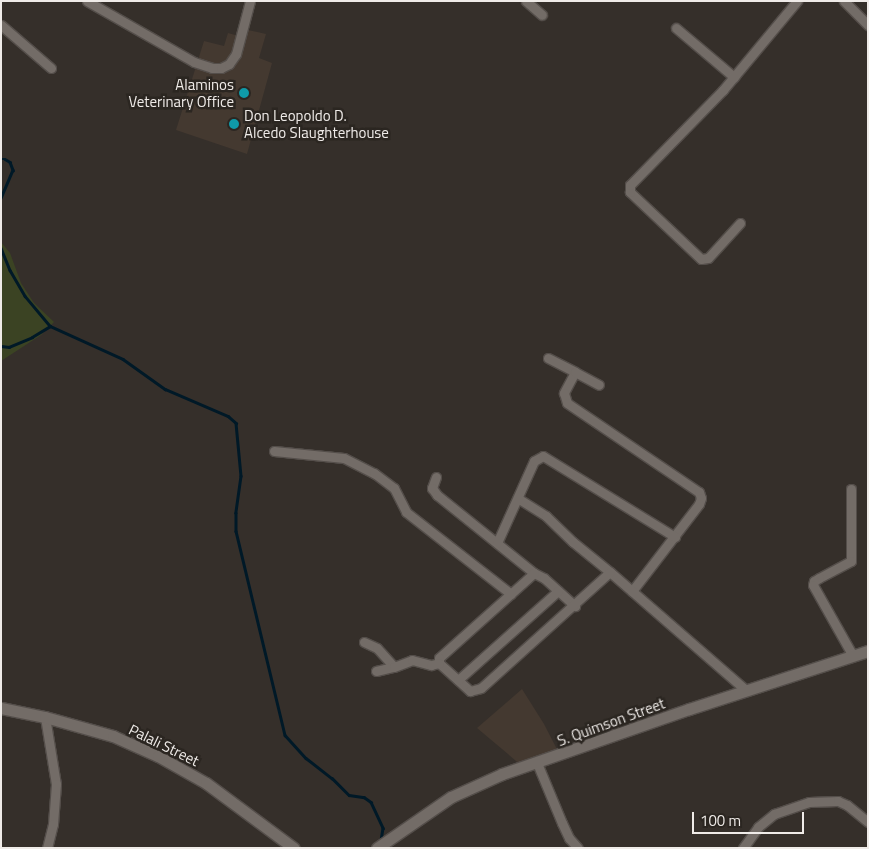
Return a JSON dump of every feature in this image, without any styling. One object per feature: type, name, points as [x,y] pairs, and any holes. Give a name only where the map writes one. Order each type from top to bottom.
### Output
[{"type":"street","points":[[87,1],[194,62],[212,68],[221,68],[229,64],[236,54],[250,1]]},
{"type":"street","points":[[526,1],[542,15]]},
{"type":"street","points":[[740,222],[708,258],[701,259],[629,189],[632,182],[734,77],[797,1]]},
{"type":"street","points":[[844,1],[868,25]]},
{"type":"street","points":[[1,26],[51,68]]},
{"type":"street","points":[[676,28],[734,77]]},
{"type":"street","points":[[548,358],[599,385]]},
{"type":"street","points":[[575,372],[564,393],[567,403],[699,492],[701,498],[699,504],[632,591]]},
{"type":"street","points":[[274,451],[344,458],[374,473],[394,488],[406,512],[510,594]]},
{"type":"street","points":[[497,543],[534,461],[540,456],[546,456],[674,537]]},
{"type":"street","points":[[436,477],[432,488],[437,495],[534,573],[544,578],[575,606]]},
{"type":"street","points":[[851,489],[852,560],[819,578],[813,585],[853,656]]},
{"type":"street","points":[[518,499],[546,516],[573,542],[747,691]]},
{"type":"street","points":[[439,663],[470,691],[481,688],[575,606],[610,572]]},
{"type":"street","points":[[439,663],[441,655],[534,573]]},
{"type":"street","points":[[458,680],[558,591]]},
{"type":"street","points":[[364,642],[377,648],[394,667]]},
{"type":"street","name":"S. Quimson Street","points":[[377,848],[451,797],[502,774],[868,651]]},
{"type":"street","points":[[376,671],[412,660],[431,665],[439,663]]},
{"type":"street","name":"Palali Street","points":[[1,708],[45,717],[113,736],[165,760],[206,783],[294,848]]},
{"type":"street","points":[[45,717],[56,784],[53,824],[47,848]]},
{"type":"street","points":[[537,763],[569,838],[578,848]]},
{"type":"street","points":[[743,848],[758,827],[770,817],[809,802],[838,801],[847,805],[868,822]]},
{"type":"shaded area","points":[[248,30],[266,34],[259,58],[272,63],[247,154],[176,130],[204,41],[224,46],[228,33],[246,38]]},
{"type":"shaded area","points":[[522,689],[544,724],[562,759],[528,771],[477,728]]},
{"type":"green space","points":[[1,242],[10,253],[21,283],[34,303],[54,322],[41,335],[1,361]]},
{"type":"waterway","points":[[1,159],[10,162],[13,170],[1,198]]},
{"type":"waterway","points":[[1,248],[10,270],[25,296],[50,326]]},
{"type":"waterway","points":[[1,346],[9,347],[32,337],[50,326],[123,359],[165,389],[228,416],[236,423],[241,476],[236,513],[236,531],[285,735],[306,758],[332,778],[349,795],[364,797],[371,802],[383,828],[381,840]]},
{"type":"place","name":"Alaminos Veterinary Office","points":[[244,93]]},
{"type":"place","name":"Don Leopoldo D. Alcedo Slaughterhouse","points":[[234,124]]}]
